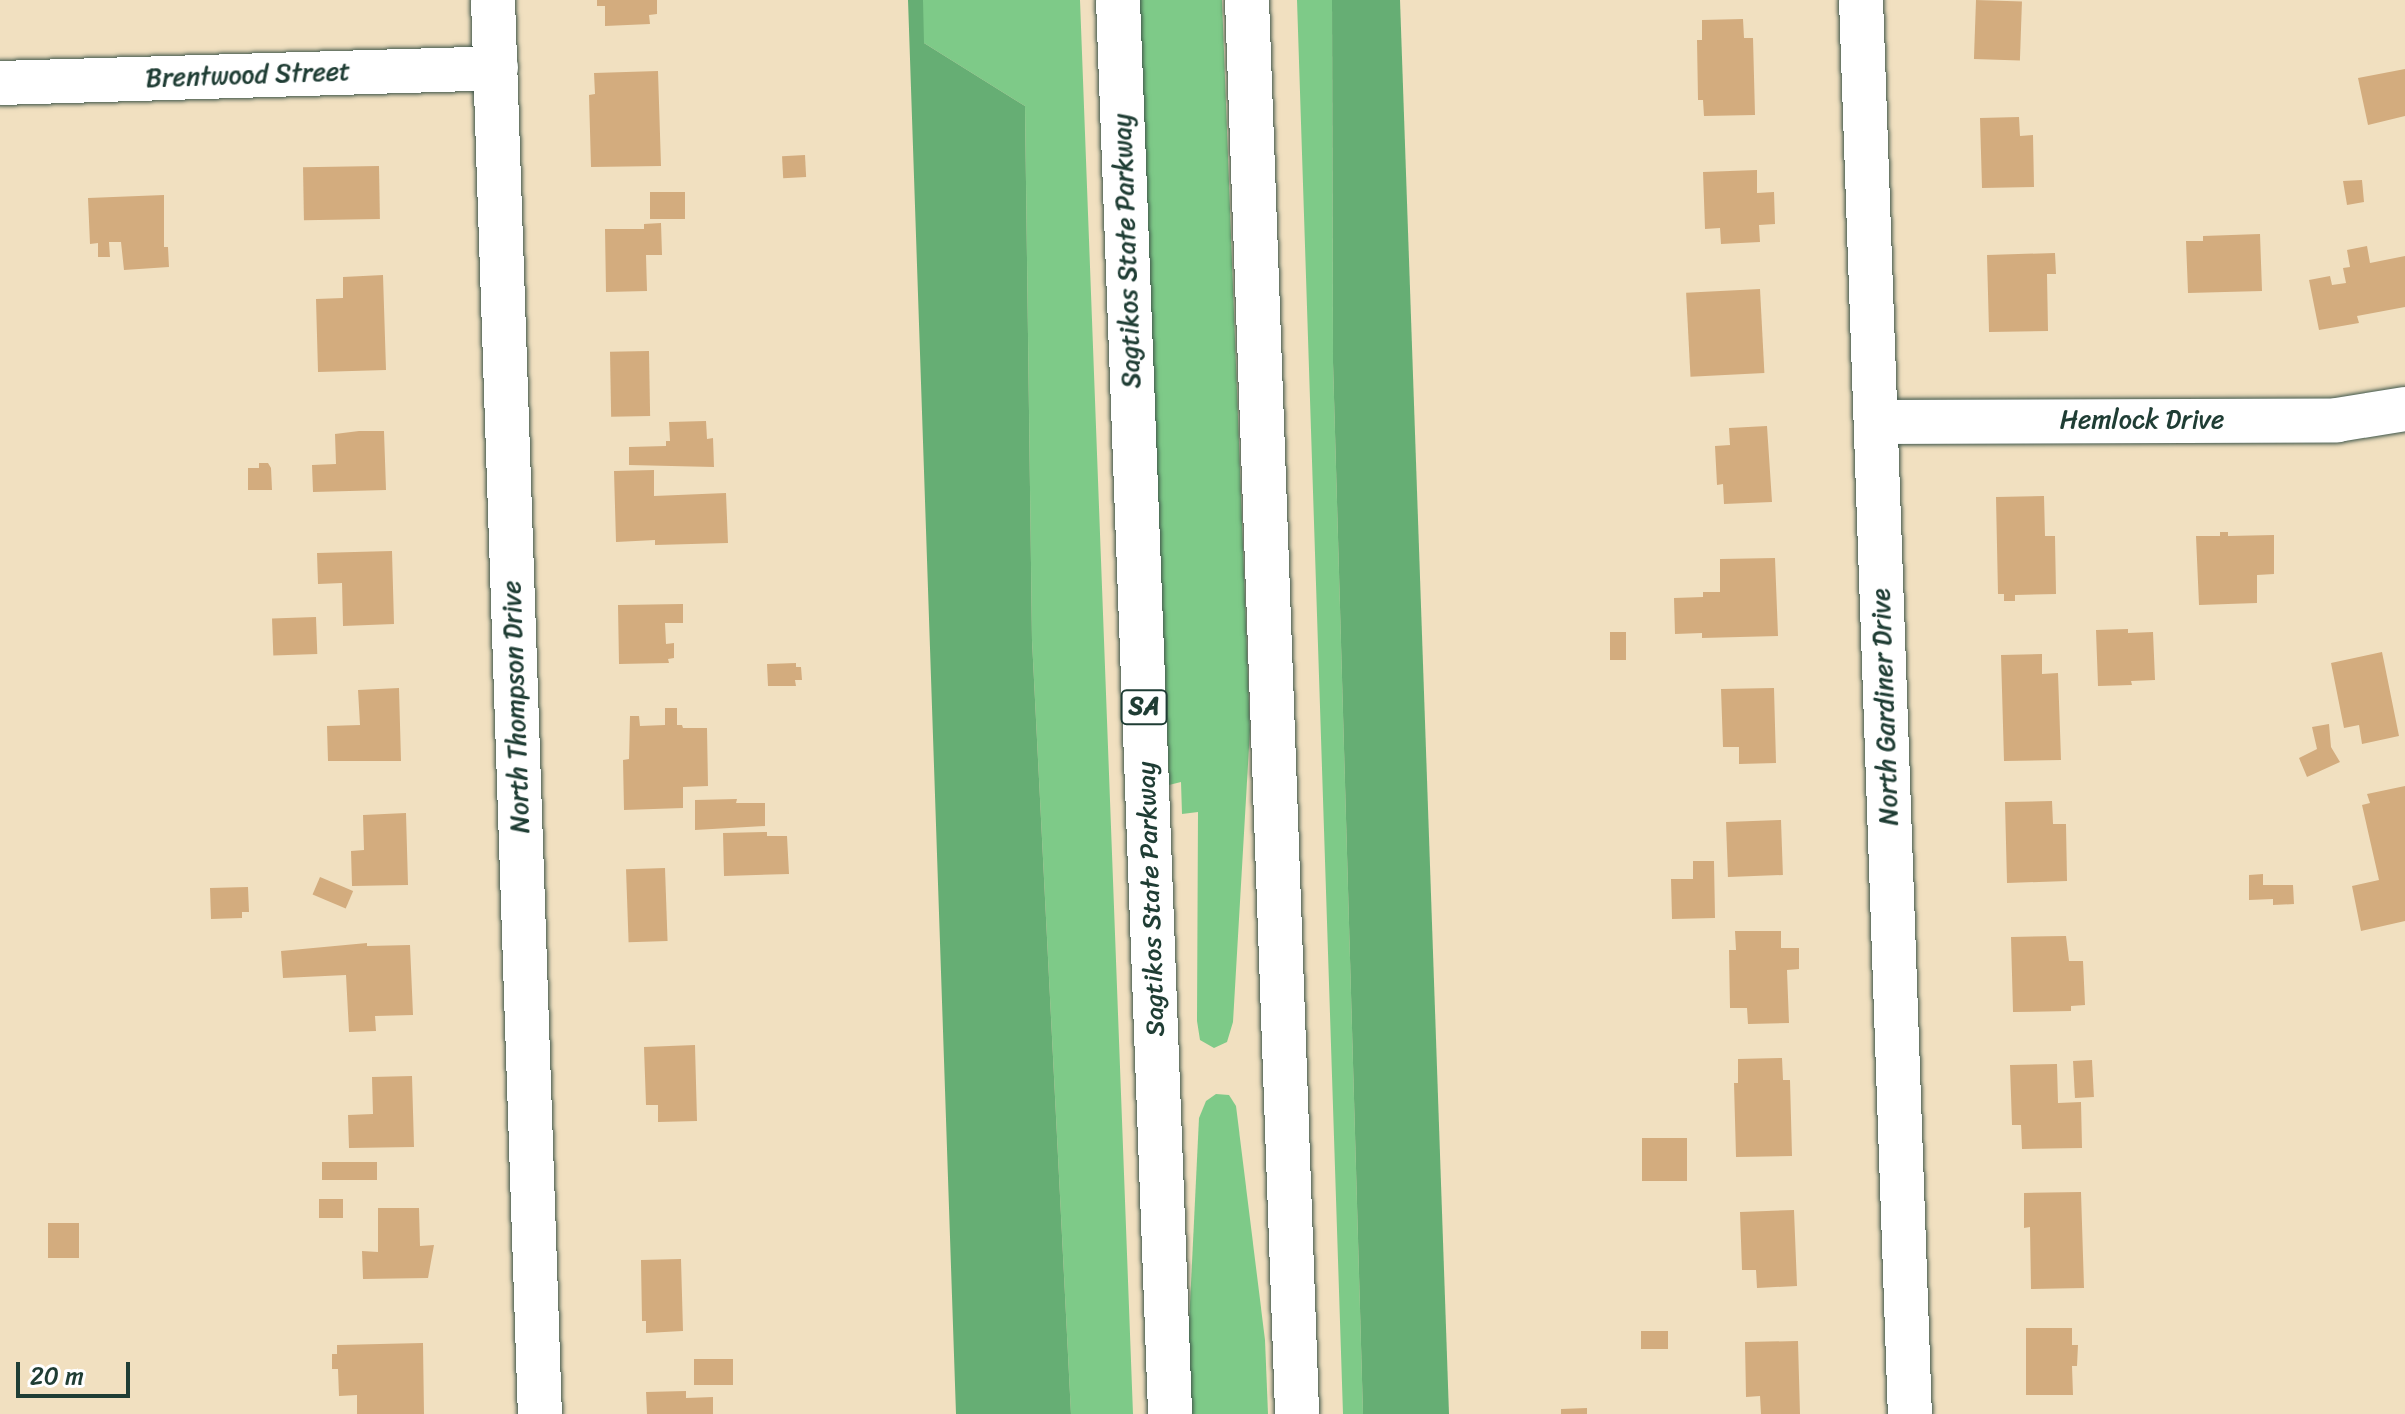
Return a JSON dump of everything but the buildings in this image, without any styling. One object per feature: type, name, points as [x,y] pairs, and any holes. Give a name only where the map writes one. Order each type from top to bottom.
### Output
[{"type":"main road","name":"North Thompson Drive","points":[[493,0],[540,1414]]},
{"type":"main road","name":"Sagtikos State Parkway","points":[[1118,0],[1170,1414]]},
{"type":"main road","points":[[1247,0],[1297,1414]]},
{"type":"main road","name":"North Gardiner Drive","points":[[1861,0],[1910,1414]]},
{"type":"main road","name":"Brentwood Street","points":[[0,83],[496,68]]},
{"type":"main road","name":"Hemlock Drive","points":[[1877,422],[2337,420],[2405,409]]},
{"type":"green space","points":[[908,0],[1080,0],[1133,1414],[1071,1414],[1032,640],[1025,106],[924,43]]},
{"type":"green space","points":[[908,0],[923,0],[924,43],[1025,106],[1032,640],[1071,1414],[956,1414]]},
{"type":"green space","points":[[1139,0],[1222,0],[1250,730],[1233,1022],[1227,1042],[1214,1048],[1200,1040],[1197,1021],[1198,812],[1182,814],[1181,782],[1169,785]]},
{"type":"green space","points":[[1297,0],[1332,0],[1333,362],[1363,1414],[1343,1414]]},
{"type":"green space","points":[[1332,0],[1400,0],[1449,1414],[1363,1414],[1333,362]]},
{"type":"green space","points":[[1216,1094],[1229,1095],[1236,1106],[1265,1340],[1268,1414],[1189,1414],[1187,1366],[1199,1118],[1206,1101]]}]
